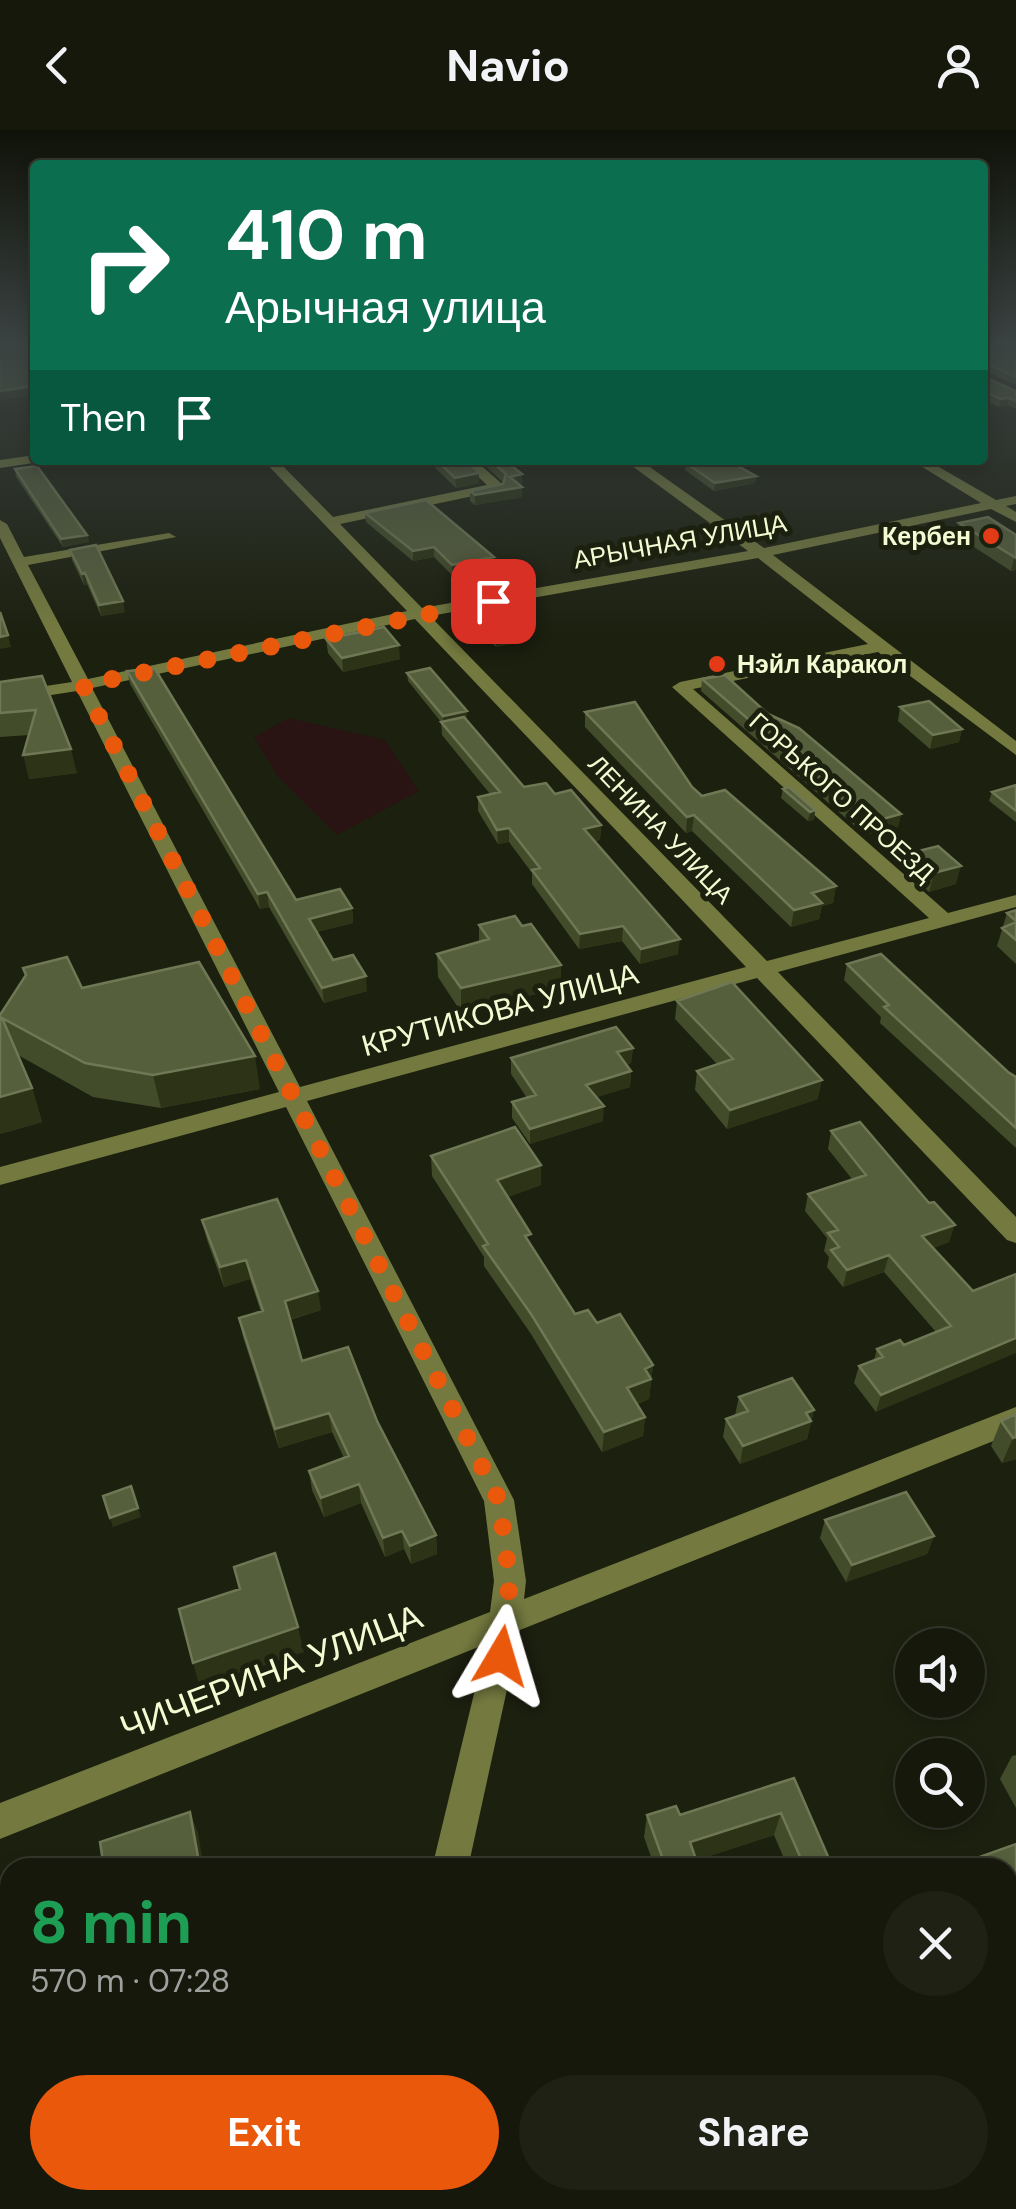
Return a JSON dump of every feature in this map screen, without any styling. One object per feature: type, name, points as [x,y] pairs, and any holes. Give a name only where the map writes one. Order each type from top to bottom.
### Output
[{"type":"street","points":[[0,464],[30,460]]},
{"type":"street","name":"ЛЕНИНА УЛИЦА","points":[[275,465],[1016,1233]]},
{"type":"street","points":[[329,522],[497,487],[473,465]]},
{"type":"street","points":[[639,465],[762,553],[1016,750]]},
{"type":"street","points":[[927,465],[1016,518]]},
{"type":"street","name":"АРЫЧНАЯ УЛИЦА","points":[[0,698],[83,685],[417,614],[762,553],[1016,500]]},
{"type":"street","points":[[0,524],[499,1500],[510,1581],[501,1656],[452,1858]]},
{"type":"street","points":[[20,562],[169,537]]},
{"type":"street","name":"ГОРЬКОГО ПРОЕЗД","points":[[882,646],[680,687],[945,921]]},
{"type":"street","name":"КРУТИКОВА УЛИЦА","points":[[0,1176],[1016,901]]},
{"type":"street","name":"ЧИЧЕРИНА УЛИЦА","points":[[0,1821],[1016,1419]]},
{"type":"shaded area","points":[[289,718],[385,740],[419,791],[337,835],[278,777],[254,737]]},
{"type":"building","points":[[441,465],[471,465],[479,473],[455,478]]},
{"type":"building","points":[[496,465],[510,465],[522,474],[510,477],[522,487],[475,495],[470,491],[503,484],[506,474]]},
{"type":"building","points":[[689,465],[736,465],[756,476],[715,483]]},
{"type":"building","points":[[37,466],[87,535],[61,539],[15,469]]},
{"type":"building","points":[[426,500],[494,557],[452,565],[434,547],[413,551],[365,513]]},
{"type":"building","points":[[988,517],[1016,535],[1016,558],[959,523]]},
{"type":"building","points":[[96,545],[123,601],[99,605],[70,550]]},
{"type":"building","points":[[508,602],[530,623],[496,630],[475,608]]},
{"type":"building","points":[[0,612],[8,635],[0,637]]},
{"type":"building","points":[[384,627],[399,645],[342,658],[326,639]]},
{"type":"building","points":[[430,668],[467,711],[443,716],[407,673]]},
{"type":"building","points":[[155,669],[296,900],[340,889],[352,908],[309,919],[333,960],[353,955],[366,976],[322,988],[267,892],[258,894],[127,671]]},
{"type":"building","points":[[725,675],[768,714],[799,728],[901,814],[868,823],[702,679]]},
{"type":"building","points":[[42,676],[71,749],[23,755],[36,710],[0,713],[0,682]]},
{"type":"building","points":[[929,701],[962,729],[933,735],[900,707]]},
{"type":"building","points":[[635,702],[692,787],[702,796],[725,790],[836,886],[812,893],[822,903],[794,910],[694,815],[687,817],[585,712]]},
{"type":"building","points":[[464,717],[524,787],[546,783],[555,794],[571,790],[601,825],[584,829],[680,939],[641,949],[623,926],[580,934],[532,870],[540,868],[509,828],[497,830],[478,797],[500,792],[441,722]]},
{"type":"building","points":[[1016,785],[1016,811],[992,792]]},
{"type":"building","points":[[789,787],[815,810],[810,812],[783,789]]},
{"type":"building","points":[[938,846],[961,866],[934,873],[910,853]]},
{"type":"building","points":[[515,916],[522,926],[531,924],[561,965],[461,988],[437,954],[489,939],[479,925]]},
{"type":"building","points":[[1016,922],[1016,940],[1002,928]]},
{"type":"building","points":[[881,954],[1016,1077],[1016,1128],[884,1007],[889,1005],[847,964]]},
{"type":"building","points":[[67,957],[82,988],[199,962],[255,1056],[153,1075],[85,1063],[2,1018],[32,1088],[0,1097],[0,1015],[26,975],[23,968]]},
{"type":"building","points":[[732,982],[822,1080],[730,1110],[697,1071],[733,1059],[677,1001]]},
{"type":"building","points":[[616,1027],[633,1048],[617,1052],[631,1071],[586,1085],[604,1106],[530,1129],[512,1102],[536,1095],[511,1058]]},
{"type":"building","points":[[860,1122],[929,1203],[934,1202],[955,1225],[922,1236],[973,1291],[1016,1274],[1016,1338],[881,1395],[859,1366],[883,1357],[877,1349],[900,1340],[904,1345],[951,1326],[889,1255],[847,1270],[831,1250],[839,1247],[828,1233],[838,1230],[808,1194],[866,1175],[831,1131]]},
{"type":"building","points":[[515,1127],[541,1165],[497,1180],[531,1234],[525,1236],[575,1314],[588,1310],[597,1323],[620,1314],[653,1365],[645,1369],[651,1379],[627,1388],[645,1417],[604,1432],[531,1314],[483,1246],[488,1244],[431,1156]]},
{"type":"building","points":[[277,1199],[318,1291],[285,1301],[302,1361],[348,1347],[377,1421],[436,1535],[410,1546],[402,1531],[383,1538],[359,1484],[321,1498],[309,1471],[349,1456],[329,1413],[275,1429],[239,1318],[263,1311],[246,1260],[220,1267],[202,1220]]},
{"type":"building","points":[[792,1378],[814,1410],[806,1413],[811,1421],[743,1446],[726,1419],[748,1411],[739,1397]]},
{"type":"building","points":[[1016,1414],[1016,1437],[1013,1438],[1001,1421]]},
{"type":"building","points":[[131,1486],[138,1508],[110,1518],[103,1496]]},
{"type":"building","points":[[906,1492],[934,1536],[852,1565],[825,1520]]},
{"type":"building","points":[[275,1553],[298,1627],[193,1663],[179,1609],[240,1589],[234,1567]]},
{"type":"building","points":[[794,1778],[829,1858],[801,1858],[781,1813],[690,1842],[696,1858],[662,1858],[647,1815],[676,1806],[680,1815]]},
{"type":"building","points":[[190,1812],[198,1858],[102,1858],[100,1842]]},
{"type":"building","points":[[1016,1844],[1016,1858],[977,1858]]},
{"type":"place","name":"Кербен","points":[[991,536]]},
{"type":"place","name":"Нэйл Каракол","points":[[717,664]]},
{"type":"route","points":[[493,601],[83,685],[499,1500],[510,1581],[501,1656]]}]
